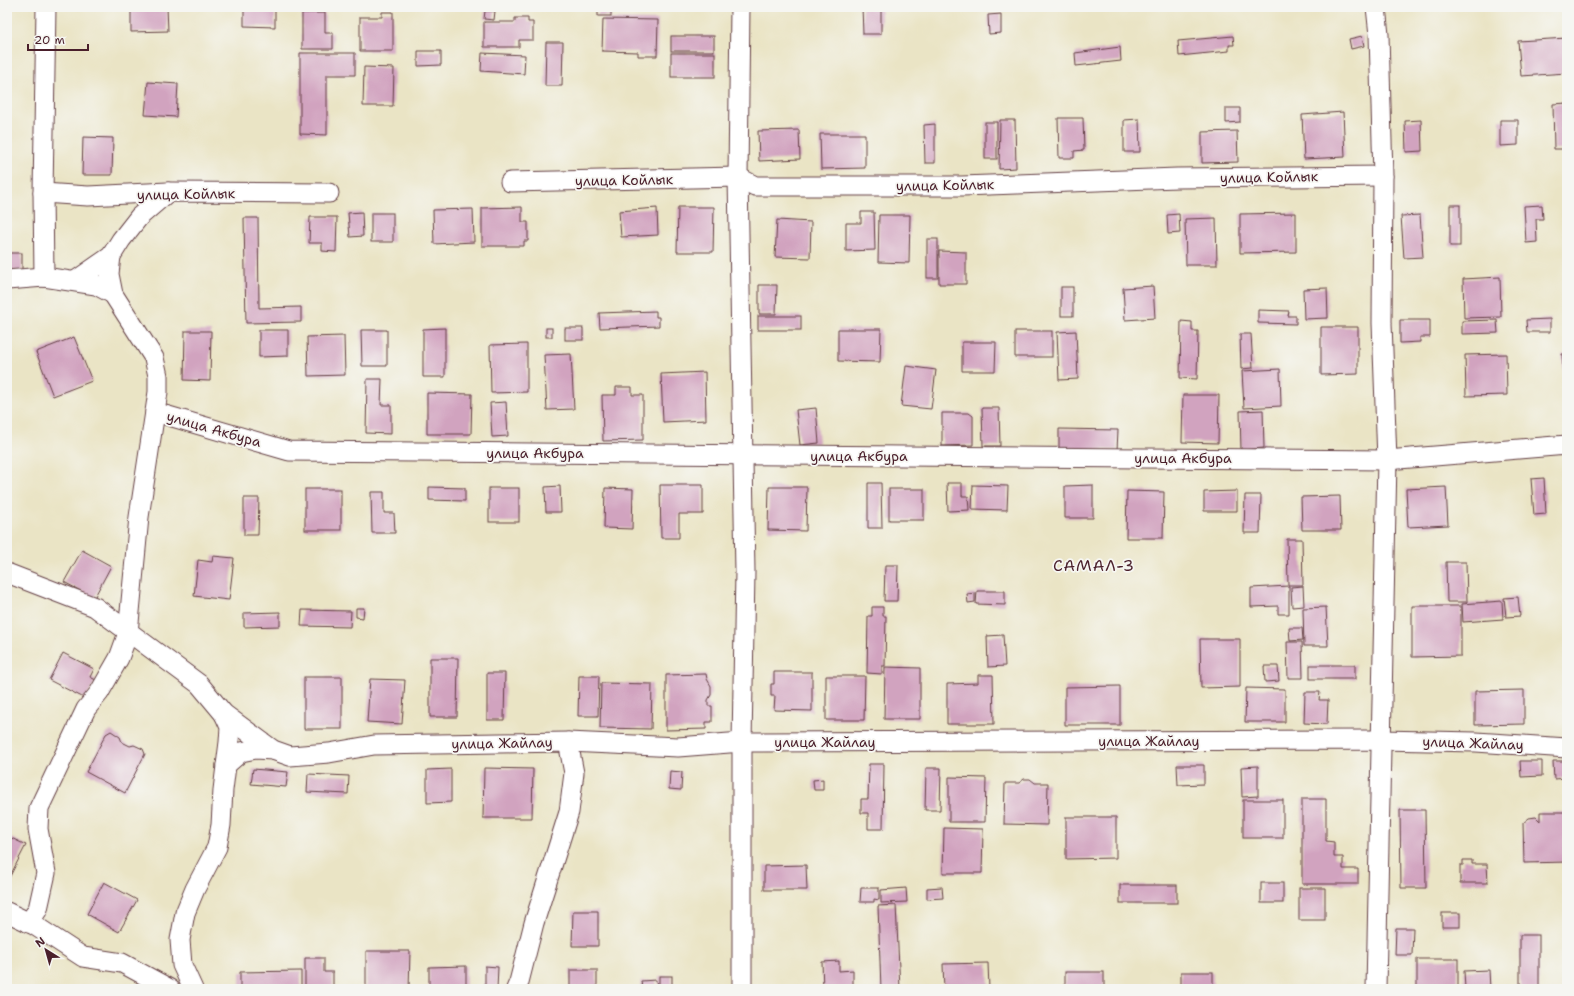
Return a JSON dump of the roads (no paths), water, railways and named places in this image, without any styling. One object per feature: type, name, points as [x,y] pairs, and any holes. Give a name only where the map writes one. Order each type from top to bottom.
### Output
[{"type":"street","points":[[44,277],[43,193],[46,7]]},
{"type":"street","points":[[740,7],[738,177],[745,572],[742,742],[742,989]]},
{"type":"street","points":[[1376,7],[1379,35],[1383,176],[1382,323],[1387,460],[1376,989]]},
{"type":"street","name":"улица Койлык","points":[[510,182],[738,177],[754,186],[946,186],[1177,178],[1383,176]]},
{"type":"street","points":[[75,281],[111,256],[121,240],[139,217],[168,192]]},
{"type":"street","name":"улица Койлык","points":[[43,193],[88,196],[168,192],[329,193]]},
{"type":"street","points":[[29,922],[38,909],[46,873],[38,829],[38,808],[86,708],[99,693],[119,658],[128,633],[139,517],[158,392],[158,376],[154,358],[113,294],[109,274],[111,256]]},
{"type":"street","points":[[7,280],[44,277],[75,281],[96,285],[113,294]]},
{"type":"street","name":"улица Акбура","points":[[155,412],[289,451],[1387,460],[1567,445]]},
{"type":"street","name":"улица Жайлау","points":[[7,573],[95,607],[128,633],[199,684],[224,714],[273,750],[290,756],[329,753],[374,745],[568,742],[678,747],[742,742],[1380,740],[1476,742],[1567,748]]},
{"type":"street","points":[[193,989],[182,965],[180,940],[185,914],[194,889],[217,847],[221,825],[230,727],[224,714]]},
{"type":"street","points":[[516,989],[534,923],[568,812],[574,773],[568,742]]},
{"type":"street","points":[[226,765],[241,752],[256,749],[273,750]]},
{"type":"street","points":[[7,912],[29,922],[82,957],[122,963],[170,989]]},
{"type":"district","name":"САМАЛ-3","points":[[1094,565]]}]
